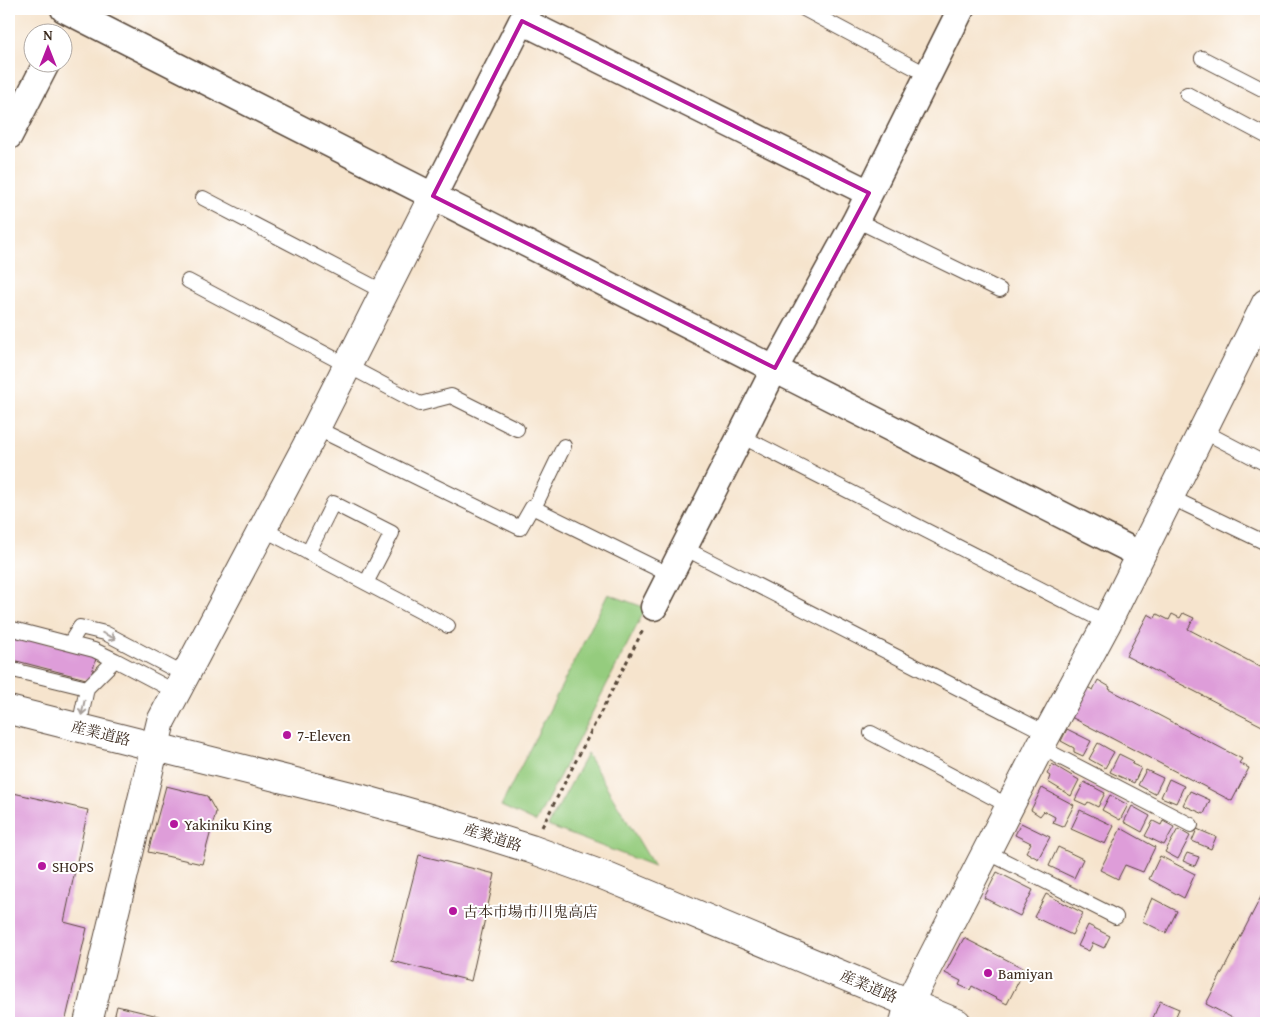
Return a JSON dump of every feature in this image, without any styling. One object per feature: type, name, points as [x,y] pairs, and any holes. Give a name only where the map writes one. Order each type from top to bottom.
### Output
[{"type":"street","points":[[654,607],[775,368],[856,220],[961,9]]},
{"type":"street","points":[[88,1023],[161,720],[316,428],[525,15],[869,193]]},
{"type":"street","points":[[68,16],[775,368],[1141,555]]},
{"type":"street","points":[[9,136],[42,72]]},
{"type":"street","points":[[906,1013],[1009,806],[1107,622],[1264,314]]},
{"type":"street","name":"産業道路","points":[[9,710],[359,798],[531,849],[605,876],[906,1013],[956,1023]]},
{"type":"lane","points":[[804,9],[928,75]]},
{"type":"lane","points":[[1202,58],[1266,92]]},
{"type":"lane","points":[[1187,94],[1266,136]]},
{"type":"lane","points":[[203,198],[384,292]]},
{"type":"lane","points":[[856,220],[1000,290]]},
{"type":"lane","points":[[188,281],[420,404],[451,396],[518,428]]},
{"type":"lane","points":[[316,428],[520,528],[532,507],[534,508],[564,446]]},
{"type":"lane","points":[[1203,431],[1266,464]]},
{"type":"lane","points":[[741,436],[1107,622]]},
{"type":"lane","points":[[1170,497],[1266,543]]},
{"type":"lane","points":[[308,553],[333,503],[392,533],[366,583]]},
{"type":"lane","points":[[534,508],[670,575]]},
{"type":"lane","points":[[263,529],[448,626]]},
{"type":"lane","points":[[684,548],[1044,740],[1191,825]]},
{"type":"lane","points":[[70,643],[80,627],[105,633],[181,684]]},
{"type":"lane","points":[[9,628],[94,650],[115,660],[181,684]]},
{"type":"lane","points":[[79,728],[87,688],[115,660]]},
{"type":"lane","points":[[9,669],[87,688]]},
{"type":"lane","points":[[871,733],[1009,806]]},
{"type":"lane","points":[[987,852],[1116,917]]},
{"type":"path","points":[[531,849],[654,607]]},
{"type":"highlighted area","points":[[522,21],[869,193],[775,368],[433,196]]},
{"type":"green space","points":[[608,594],[646,608],[536,822],[501,806]]},
{"type":"green space","points":[[587,754],[654,866],[548,826]]},
{"type":"building","points":[[1183,613],[1194,618],[1188,629],[1266,670],[1266,728],[1126,656],[1148,614],[1155,618],[1157,614],[1169,620],[1172,614],[1180,618]]},
{"type":"building","points":[[9,633],[97,655],[90,680],[9,659]]},
{"type":"building","points":[[1098,680],[1110,687],[1109,689],[1242,759],[1239,763],[1249,768],[1232,801],[1071,717],[1087,687],[1093,690]]},
{"type":"building","points":[[1067,729],[1091,741],[1083,756],[1074,752],[1074,748],[1061,741]]},
{"type":"building","points":[[1098,743],[1114,752],[1105,768],[1089,759]]},
{"type":"building","points":[[1119,754],[1133,761],[1132,764],[1141,768],[1134,783],[1110,772]]},
{"type":"building","points":[[1052,764],[1079,780],[1071,796],[1048,782],[1050,776],[1047,774]]},
{"type":"building","points":[[1146,770],[1163,778],[1155,794],[1138,785]]},
{"type":"building","points":[[1169,779],[1184,786],[1176,803],[1161,797]]},
{"type":"building","points":[[1084,782],[1105,793],[1098,807],[1088,802],[1086,805],[1075,800]]},
{"type":"building","points":[[166,786],[207,796],[216,812],[202,864],[148,852]]},
{"type":"building","points":[[1042,788],[1074,805],[1063,827],[1053,823],[1055,817],[1044,811],[1040,816],[1031,810]]},
{"type":"building","points":[[1190,791],[1210,800],[1204,814],[1183,805]]},
{"type":"building","name":"SHOPS","points":[[9,792],[88,810],[64,922],[87,928],[65,1023],[9,1023]]},
{"type":"building","points":[[1110,795],[1128,805],[1120,820],[1102,810]]},
{"type":"building","points":[[1132,806],[1150,816],[1142,832],[1124,822]]},
{"type":"building","points":[[1080,810],[1114,826],[1105,844],[1071,829]]},
{"type":"building","points":[[1153,821],[1161,825],[1163,821],[1174,827],[1164,845],[1145,836]]},
{"type":"building","points":[[1021,823],[1050,837],[1038,859],[1026,852],[1031,843],[1015,835]]},
{"type":"building","points":[[1121,828],[1155,847],[1143,872],[1125,865],[1118,879],[1100,870]]},
{"type":"building","points":[[1178,829],[1190,836],[1178,859],[1165,852]]},
{"type":"building","points":[[1197,829],[1216,837],[1211,849],[1192,841]]},
{"type":"building","points":[[1058,847],[1083,859],[1074,878],[1049,866]]},
{"type":"building","points":[[1187,853],[1199,857],[1195,866],[1183,861]]},
{"type":"building","points":[[419,855],[495,874],[471,981],[392,961]]},
{"type":"building","points":[[1160,856],[1195,874],[1184,898],[1149,879]]},
{"type":"building","points":[[997,872],[1033,890],[1020,916],[984,898]]},
{"type":"building","points":[[1266,887],[1266,1023],[1242,1023],[1206,1004]]},
{"type":"building","points":[[1046,894],[1083,913],[1072,935],[1034,917]]},
{"type":"building","points":[[1152,898],[1177,911],[1166,933],[1142,921]]},
{"type":"building","points":[[1088,925],[1110,936],[1104,948],[1093,943],[1089,951],[1078,946]]},
{"type":"building","points":[[964,938],[1025,969],[1007,1004],[972,986],[970,990],[959,985],[961,981],[945,973]]},
{"type":"building","points":[[1160,1001],[1179,1009],[1173,1023],[1151,1023]]},
{"type":"building","points":[[117,1006],[187,1023],[113,1023]]},
{"type":"place","name":"7-Eleven","points":[[287,735]]},
{"type":"place","name":"Yakiniku King","points":[[174,824]]},
{"type":"place","name":"SHOPS","points":[[42,866]]},
{"type":"place","name":"古本市場市川鬼高店","points":[[453,911]]},
{"type":"place","name":"Bamiyan","points":[[988,973]]}]
